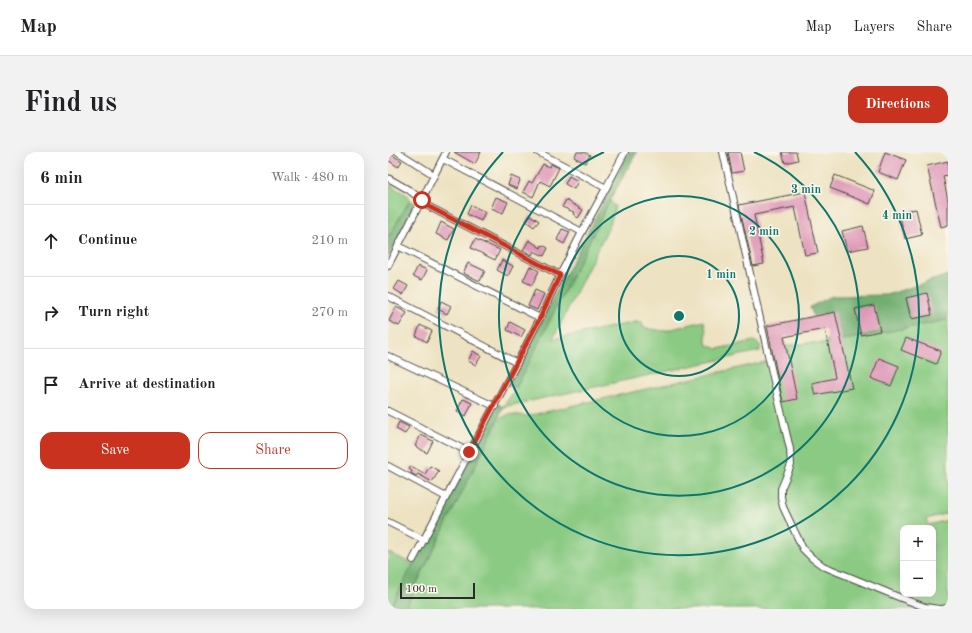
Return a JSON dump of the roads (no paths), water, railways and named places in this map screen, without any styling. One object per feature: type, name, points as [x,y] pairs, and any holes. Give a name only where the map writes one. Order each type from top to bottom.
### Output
[{"type":"street","points":[[398,152],[434,175]]},
{"type":"street","points":[[388,266],[446,152]]},
{"type":"street","points":[[538,152],[606,188]]},
{"type":"street","points":[[413,560],[517,363],[582,232],[625,152]]},
{"type":"street","points":[[723,152],[790,449],[791,465],[781,489],[783,507],[803,549],[822,566],[926,607],[941,609],[948,608]]},
{"type":"street","points":[[443,159],[582,232]]},
{"type":"street","points":[[388,178],[409,190],[421,201],[560,275]]},
{"type":"street","points":[[398,246],[540,318]]},
{"type":"street","points":[[388,296],[517,363]]},
{"type":"street","points":[[388,356],[494,406]]},
{"type":"street","points":[[388,411],[469,452]]},
{"type":"street","points":[[388,466],[446,497]]},
{"type":"street","points":[[388,522],[424,540]]}]
